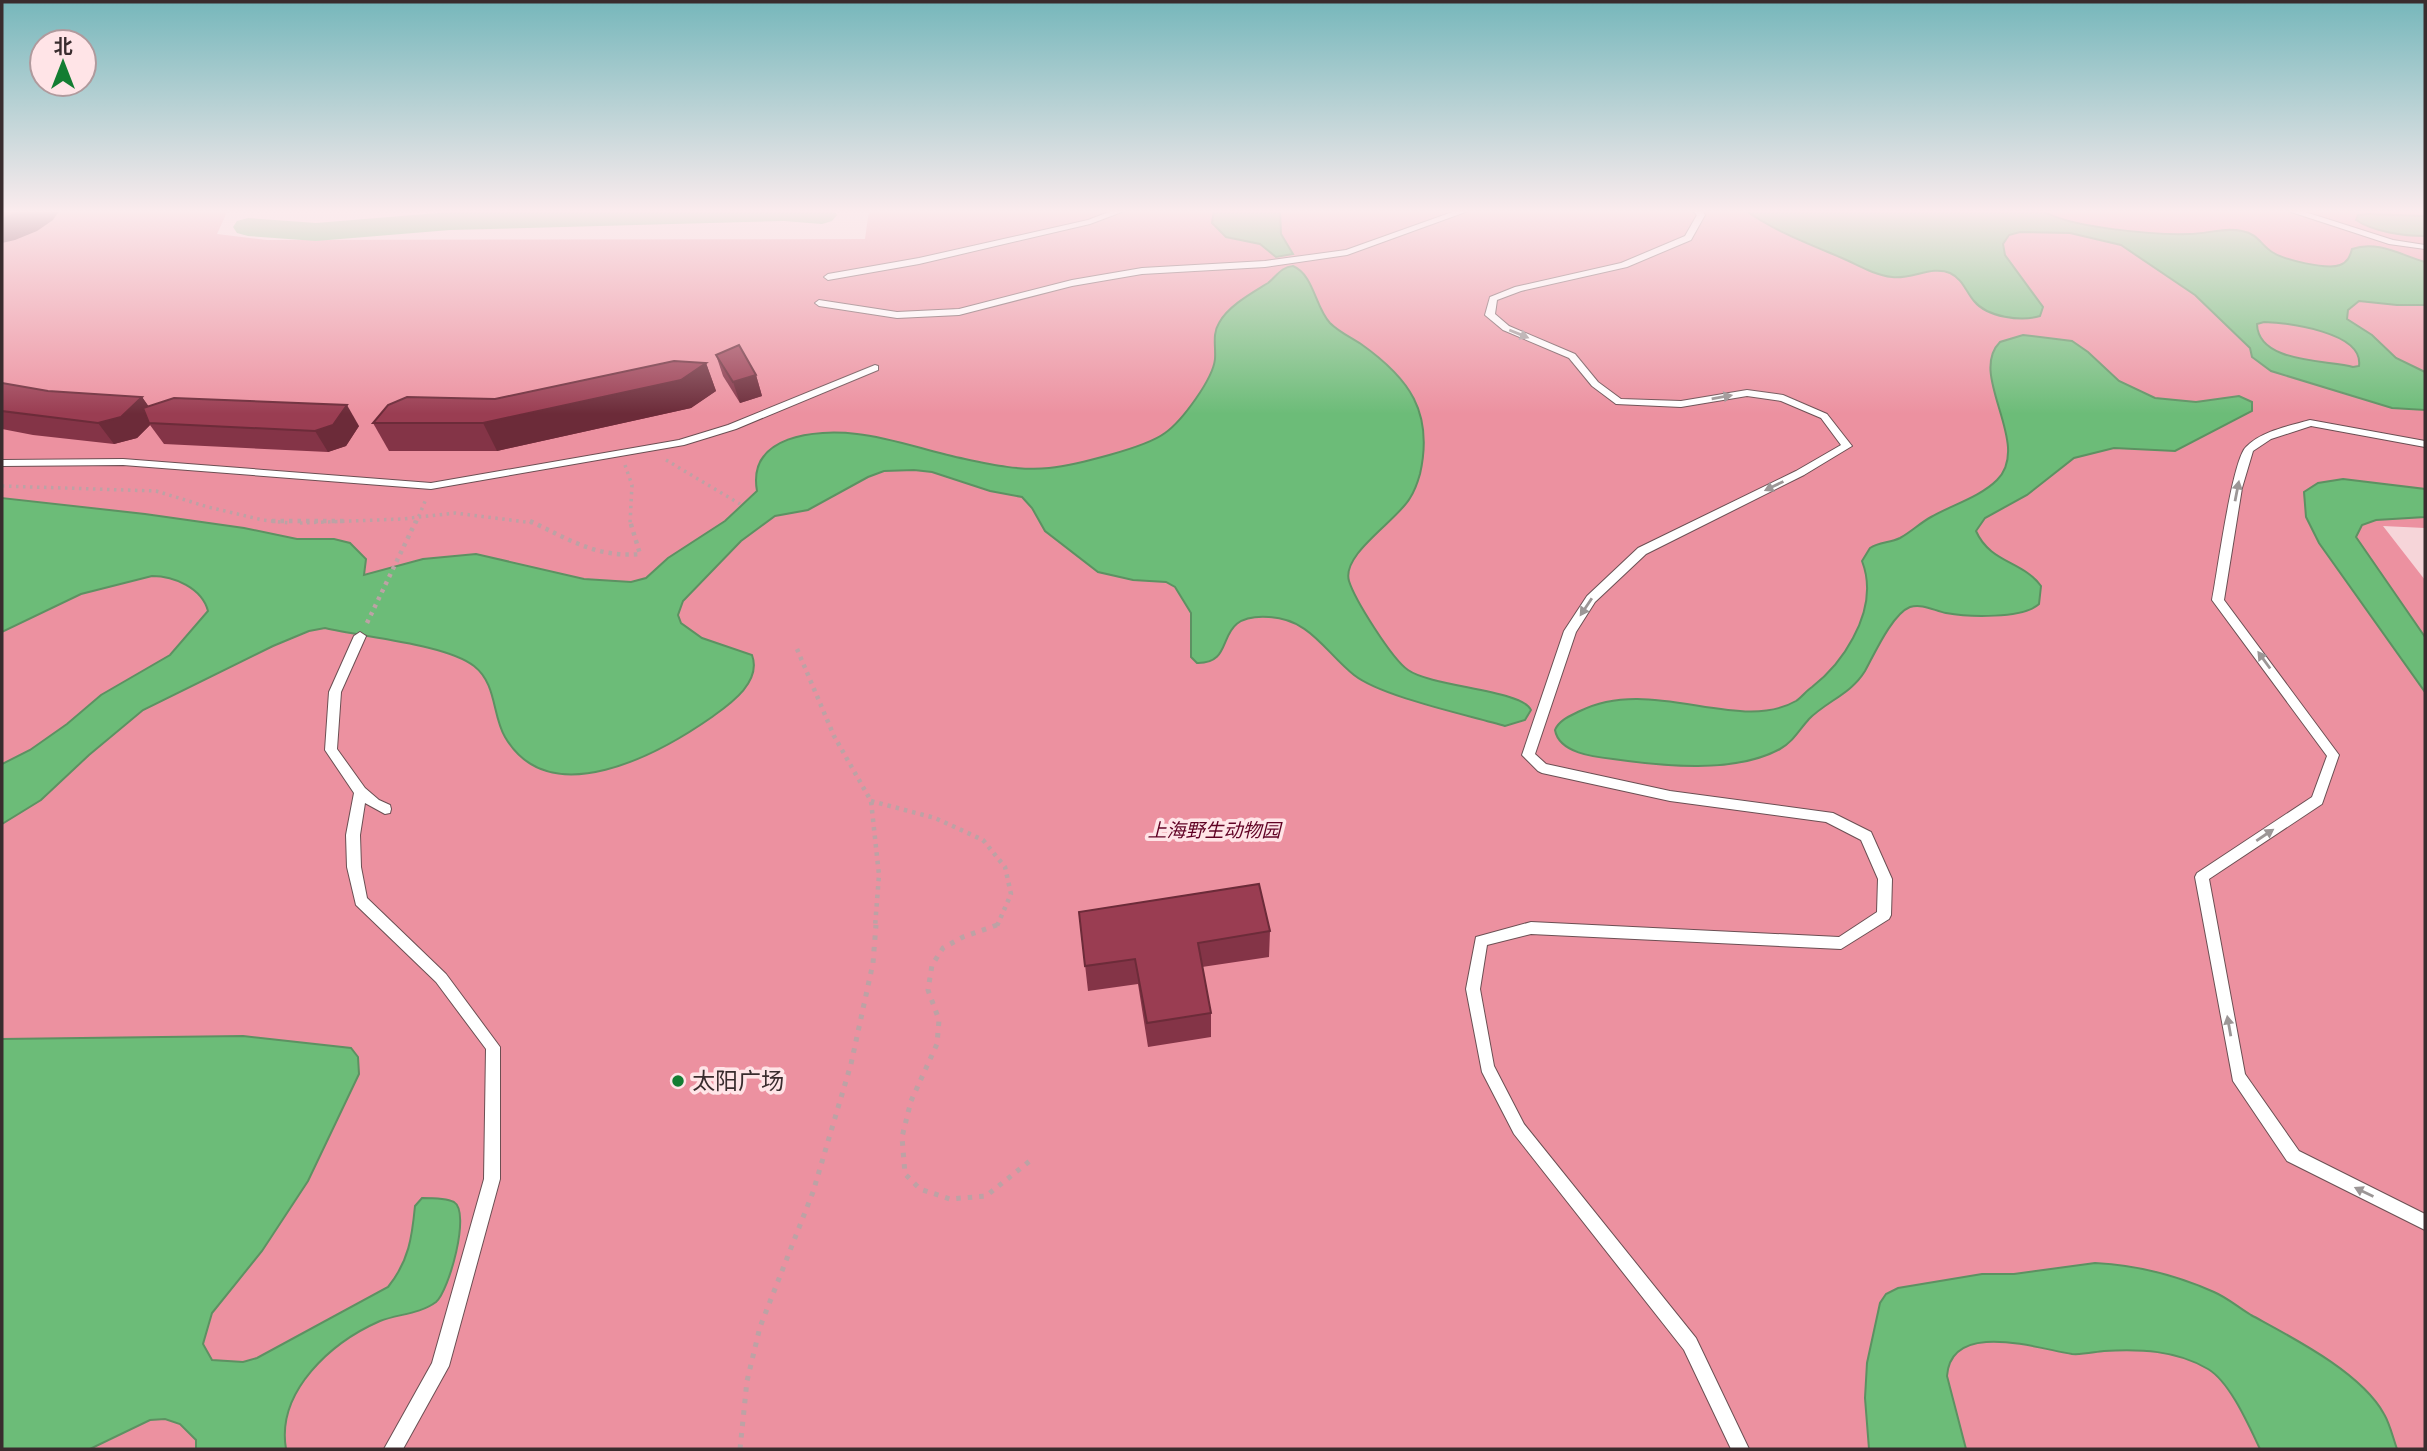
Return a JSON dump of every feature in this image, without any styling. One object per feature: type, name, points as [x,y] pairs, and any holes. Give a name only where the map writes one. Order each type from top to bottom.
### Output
[{"type":"lane","points":[[819,303],[897,315],[959,312],[1103,278]]},
{"type":"lane","points":[[1568,278],[1518,289],[1493,299],[1490,315],[1506,328],[1572,356],[1595,384],[1619,402],[1681,404],[1748,393],[1783,398],[1824,416],[1847,446],[1800,474],[1642,551],[1591,599],[1570,631],[1528,755],[1542,768],[1670,796],[1828,817],[1866,836],[1885,879],[1884,915],[1841,943],[1531,928],[1480,941],[1473,989],[1487,1068],[1519,1129],[1690,1344],[1740,1449]]},
{"type":"lane","points":[[2,463],[123,462],[431,486],[494,473],[650,449],[732,427],[875,368]]},
{"type":"lane","points":[[2425,444],[2310,424],[2267,437],[2248,450],[2237,488],[2218,600],[2333,755],[2316,800],[2202,877],[2238,1076],[2293,1156],[2425,1222]]},
{"type":"lane","points":[[360,636],[335,692],[331,750],[360,792],[385,809]]},
{"type":"lane","points":[[360,792],[353,835],[354,867],[361,901],[441,978],[493,1047],[492,1179],[440,1366],[393,1449]]},
{"type":"path","points":[[650,449],[740,504]]},
{"type":"path","points":[[2,486],[156,491],[263,520],[292,523],[454,513],[528,520],[598,553],[621,556],[640,554],[640,540],[630,525],[629,509],[634,491],[631,472],[618,455]]},
{"type":"path","points":[[360,636],[419,517],[431,486]]},
{"type":"path","points":[[740,1449],[747,1381],[760,1328],[813,1192],[851,1064],[873,963],[879,875],[872,802],[834,736],[797,649]]},
{"type":"path","points":[[872,802],[935,818],[983,840],[1005,867],[1011,894],[997,926],[963,937],[943,948],[932,965],[928,990],[939,1020],[937,1044],[911,1101],[902,1137],[905,1174],[920,1189],[950,1199],[986,1196],[1031,1160]]},
{"type":"green space","name":"上海野生动物园","points":[[2,278],[2425,278],[2425,528],[2383,526],[2425,580],[2425,1449],[2,1449]]},
{"type":"shaded area","points":[[1274,278],[1307,278],[1330,323],[1392,370],[1414,398],[1420,415],[1423,452],[1420,474],[1404,507],[1353,560],[1349,581],[1358,601],[1384,642],[1408,670],[1436,681],[1495,693],[1524,703],[1531,710],[1525,720],[1505,726],[1384,691],[1354,675],[1306,630],[1283,619],[1250,618],[1238,623],[1231,630],[1218,656],[1210,661],[1197,663],[1191,657],[1191,613],[1175,587],[1166,582],[1133,580],[1098,572],[1045,531],[1032,508],[1022,497],[990,491],[932,472],[884,471],[808,510],[775,516],[741,541],[683,601],[678,615],[681,623],[702,638],[752,655],[752,674],[742,691],[719,712],[664,747],[635,760],[606,770],[576,774],[549,772],[525,760],[505,737],[487,682],[474,666],[444,652],[325,628],[309,631],[273,646],[143,710],[41,800],[2,824],[2,764],[30,750],[67,724],[101,695],[170,655],[208,611],[200,596],[186,585],[169,578],[152,576],[81,594],[2,632],[2,498],[145,514],[244,528],[297,539],[334,539],[350,543],[366,559],[364,575],[423,559],[476,554],[584,579],[631,582],[646,578],[668,558],[725,521],[757,491],[757,472],[763,458],[773,447],[805,435],[857,434],[986,463],[1038,469],[1092,460],[1155,439],[1180,419],[1203,388],[1213,367],[1217,327],[1223,317],[1234,306]]},
{"type":"shaded area","points":[[1956,278],[2022,278],[2043,307],[2040,316],[2014,318],[1987,311],[1971,297]]},
{"type":"shaded area","points":[[2169,278],[2425,278],[2425,305],[2359,301],[2348,310],[2347,319],[2372,335],[2396,358],[2425,372],[2425,410],[2392,408],[2271,371],[2252,357],[2250,348],[2195,295]],"holes":[[[2264,322],[2306,327],[2337,337],[2350,345],[2357,354],[2359,366],[2311,361],[2281,353],[2260,337],[2257,324]]]},
{"type":"shaded area","points":[[2023,335],[2072,341],[2119,381],[2155,398],[2196,402],[2239,396],[2252,402],[2252,411],[2175,451],[2114,448],[2074,458],[2027,495],[1985,518],[1976,531],[1982,542],[1998,556],[2034,578],[2041,586],[2039,604],[2021,612],[1995,616],[1956,614],[1924,607],[1910,607],[1890,626],[1859,679],[1809,719],[1780,749],[1741,762],[1675,766],[1596,757],[1563,744],[1555,730],[1559,724],[1580,711],[1607,702],[1636,699],[1748,711],[1773,709],[1796,701],[1818,682],[1844,653],[1861,620],[1867,590],[1862,561],[1870,548],[1900,538],[1931,517],[1982,491],[1997,480],[2006,465],[2008,448],[1994,391],[1992,356],[2000,342]]},
{"type":"shaded area","points":[[2343,479],[2425,489],[2425,517],[2376,520],[2362,525],[2356,537],[2425,637],[2425,692],[2319,543],[2306,517],[2304,492],[2318,483]]},
{"type":"shaded area","points":[[243,1036],[351,1048],[358,1057],[359,1074],[308,1181],[262,1251],[212,1313],[203,1344],[212,1360],[243,1362],[257,1358],[388,1287],[405,1258],[411,1238],[415,1206],[422,1198],[451,1201],[459,1209],[456,1252],[441,1295],[436,1302],[423,1309],[380,1321],[362,1330],[327,1355],[311,1371],[290,1407],[285,1428],[286,1449],[196,1449],[196,1440],[180,1424],[165,1419],[150,1420],[90,1449],[2,1449],[2,1039]]},
{"type":"shaded area","points":[[2095,1263],[2141,1269],[2200,1286],[2224,1297],[2305,1345],[2342,1370],[2373,1399],[2386,1418],[2397,1449],[2260,1449],[2224,1384],[2208,1369],[2196,1363],[2157,1352],[2117,1350],[2072,1354],[1999,1342],[1980,1343],[1964,1348],[1952,1358],[1947,1376],[1966,1449],[1869,1449],[1865,1398],[1867,1363],[1880,1303],[1886,1294],[1898,1288],[1982,1274],[2014,1274]]},
{"type":"building","points":[[739,345],[756,375],[733,382],[716,355]]},
{"type":"building","points":[[674,361],[706,363],[681,380],[483,423],[373,423],[388,405],[407,397],[495,399]]},
{"type":"building","points":[[2,383],[48,391],[142,397],[121,417],[98,423],[2,411]]},
{"type":"building","points":[[174,398],[347,405],[333,425],[315,431],[149,423],[143,408]]},
{"type":"building","points":[[1259,884],[1270,931],[1198,943],[1211,1013],[1147,1023],[1135,959],[1085,966],[1079,912]]},
{"type":"place","name":"太阳广场","points":[[678,1081]]}]
